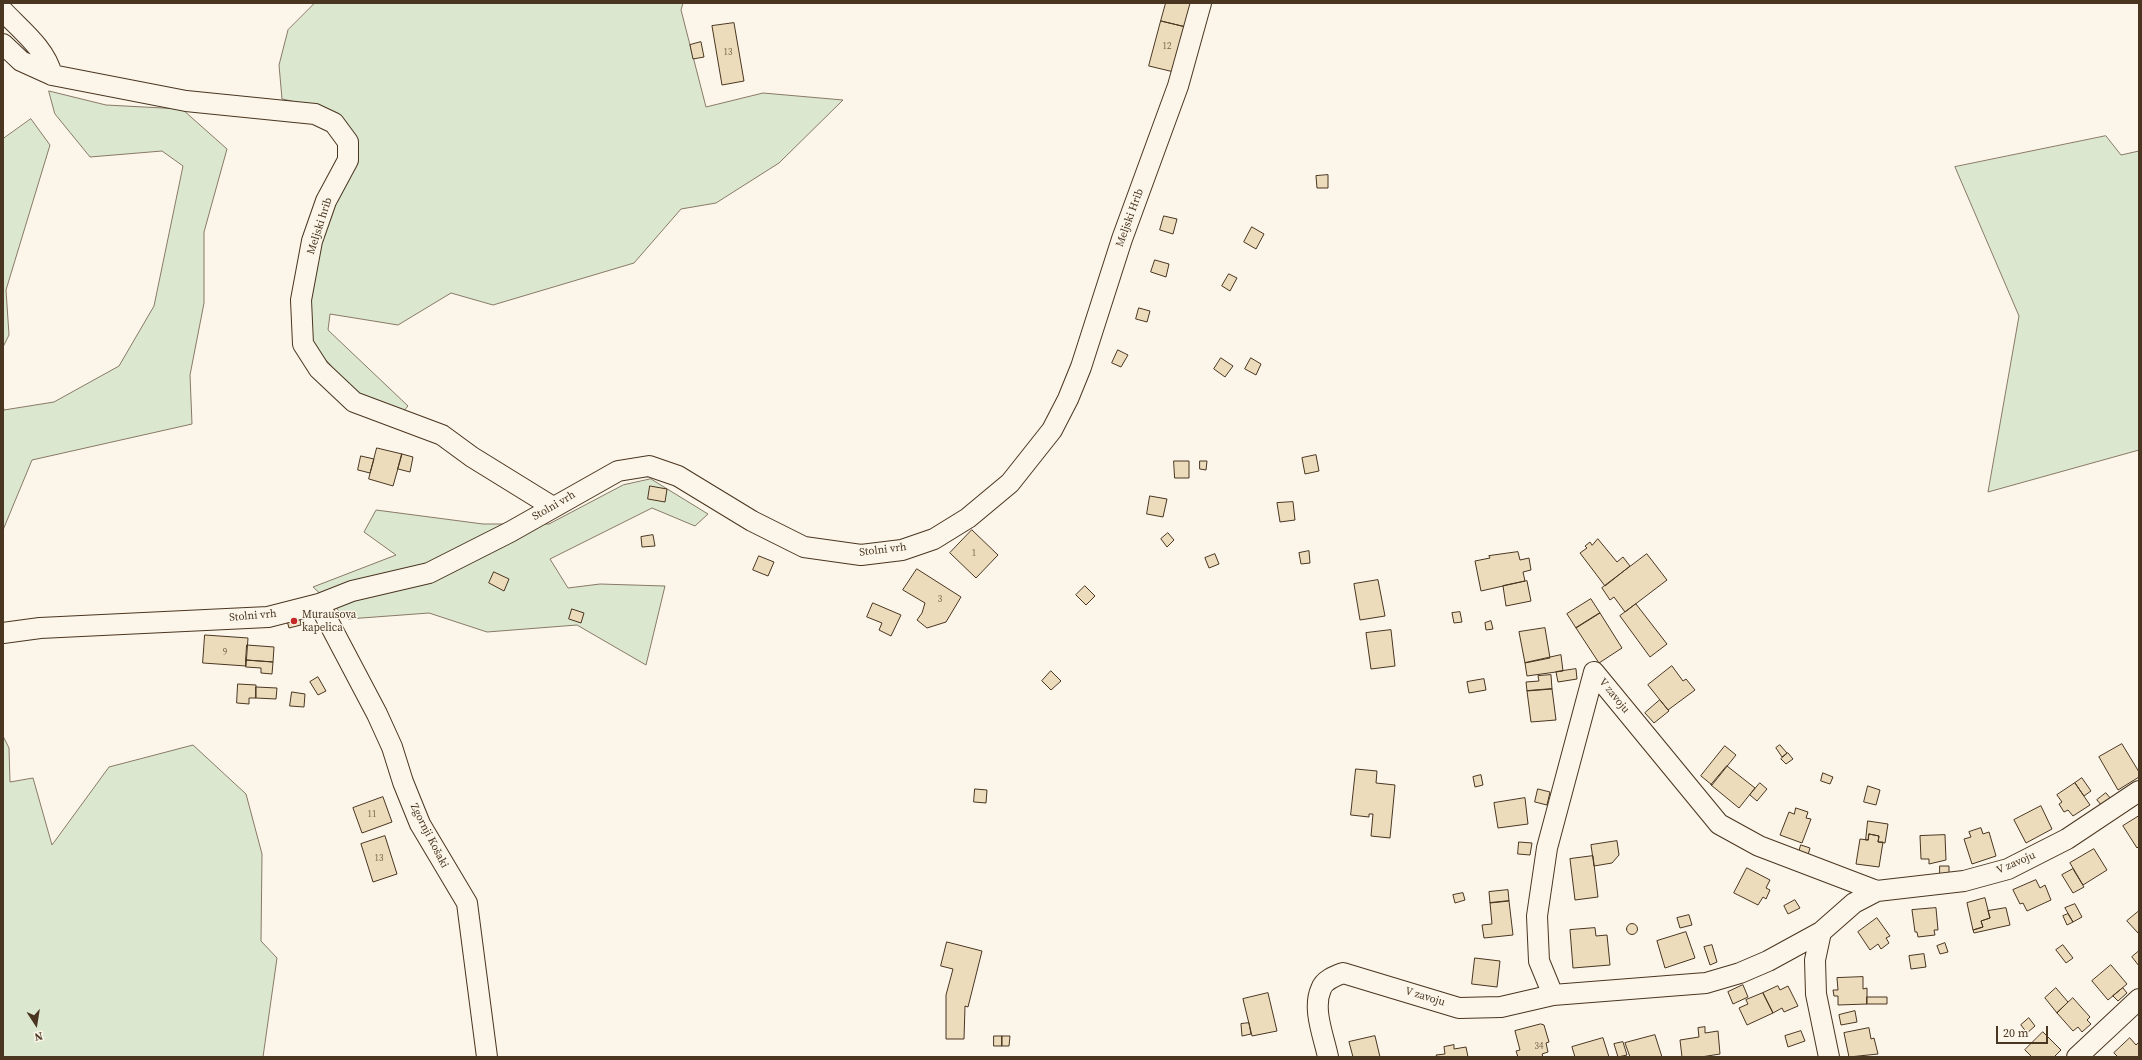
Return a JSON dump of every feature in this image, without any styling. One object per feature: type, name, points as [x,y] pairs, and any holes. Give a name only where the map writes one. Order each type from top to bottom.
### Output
[{"type":"street","name":"Meljski Hrib","points":[[1052,430],[1068,399],[1081,367],[1122,240],[1178,86],[1201,3]]},
{"type":"street","points":[[3,11],[37,47],[50,64],[52,75]]},
{"type":"street","name":"Meljski hrib","points":[[3,44],[21,61],[52,75],[186,102],[315,114],[334,123],[348,142],[348,160],[326,201],[312,240],[301,300],[304,344],[319,369],[354,402],[442,435],[472,457],[553,507]]},
{"type":"street","name":"Stolni vrh","points":[[3,633],[48,627],[268,617],[319,604],[352,591],[429,573],[510,532],[618,471],[649,466],[678,476],[752,521],[804,547],[861,555],[902,550],[934,539],[968,518],[1010,482],[1052,430]]},
{"type":"street","name":"Zgornji Košaki","points":[[319,604],[377,714],[392,747],[403,782],[420,824],[467,903],[487,1057]]},
{"type":"street","name":"V zavoju","points":[[1553,995],[1540,961],[1537,916],[1547,848],[1594,672],[1719,824],[1740,837],[1759,846],[1878,891]]},
{"type":"street","name":"V zavoju","points":[[1328,1057],[1318,1006],[1321,988],[1331,977],[1342,973],[1459,1008],[1501,1007],[1553,995],[1706,983],[1740,973],[1768,961],[1821,932],[1854,903],[1878,891],[1964,881],[2008,869],[2067,839],[2139,791]]},
{"type":"street","points":[[1821,932],[1816,960],[1816,994],[1829,1057]]},
{"type":"street","points":[[2076,1057],[2139,999]]},
{"type":"green space","points":[[315,3],[683,3],[681,10],[706,107],[763,93],[843,100],[779,163],[716,203],[681,209],[634,263],[493,305],[451,293],[398,325],[330,314],[328,330],[408,406],[401,414],[359,398],[312,344],[308,299],[318,242],[354,162],[315,106],[282,99],[279,65],[288,30]]},
{"type":"green space","points":[[49,91],[106,105],[182,109],[227,149],[204,232],[204,303],[190,375],[192,424],[32,460],[3,530],[3,405],[4,410],[54,402],[119,366],[154,306],[183,166],[162,151],[90,157],[55,114]]},
{"type":"green space","points":[[31,119],[50,145],[6,290],[9,335],[3,347],[3,139]]},
{"type":"green space","points":[[2106,136],[2121,155],[2139,151],[2139,450],[1988,492],[2019,316],[1955,167]]},
{"type":"green space","points":[[651,479],[708,514],[695,526],[652,508],[550,559],[568,588],[600,584],[665,586],[646,665],[577,625],[487,632],[429,613],[348,619],[313,587],[396,555],[364,532],[376,510],[483,524],[549,524],[623,485]]},
{"type":"green space","points":[[3,736],[9,748],[10,782],[33,778],[52,845],[109,767],[193,745],[246,794],[262,854],[261,941],[277,958],[263,1057],[3,1057]]},
{"type":"building","points":[[1166,3],[1192,3],[1186,27],[1161,21]]},
{"type":"building","points":[[1161,21],[1186,27],[1174,72],[1149,66]]},
{"type":"building","points":[[734,23],[744,81],[722,85],[712,26]]},
{"type":"building","points":[[701,42],[704,57],[693,59],[690,45]]},
{"type":"building","points":[[1328,175],[1328,188],[1317,188],[1316,176]]},
{"type":"building","points":[[1164,216],[1177,219],[1173,234],[1160,230]]},
{"type":"building","points":[[1252,227],[1264,234],[1256,249],[1244,242]]},
{"type":"building","points":[[1155,260],[1169,264],[1166,277],[1151,272]]},
{"type":"building","points":[[1229,274],[1237,278],[1230,291],[1222,286]]},
{"type":"building","points":[[1139,308],[1150,311],[1147,322],[1136,319]]},
{"type":"building","points":[[1118,350],[1128,355],[1121,367],[1112,363]]},
{"type":"building","points":[[1221,358],[1233,366],[1225,377],[1214,369]]},
{"type":"building","points":[[1251,358],[1261,364],[1256,375],[1245,369]]},
{"type":"building","points":[[377,448],[402,454],[393,486],[369,479]]},
{"type":"building","points":[[402,454],[413,457],[410,472],[398,469]]},
{"type":"building","points":[[1316,455],[1319,471],[1305,474],[1302,458]]},
{"type":"building","points":[[361,456],[374,459],[370,473],[358,470]]},
{"type":"building","points":[[1174,461],[1189,461],[1189,478],[1175,478]]},
{"type":"building","points":[[1200,461],[1207,461],[1206,470],[1200,469]]},
{"type":"building","points":[[650,486],[667,489],[665,502],[648,499]]},
{"type":"building","points":[[1150,496],[1167,499],[1163,517],[1147,514]]},
{"type":"building","points":[[1293,502],[1295,520],[1280,522],[1277,503]]},
{"type":"building","points":[[972,530],[998,555],[976,578],[950,553]]},
{"type":"building","points":[[1168,533],[1174,540],[1167,547],[1161,539]]},
{"type":"building","points":[[653,535],[655,546],[642,547],[641,537]]},
{"type":"building","points":[[1598,539],[1617,562],[1623,557],[1630,566],[1605,586],[1580,553],[1587,548],[1585,546],[1590,542],[1592,545]]},
{"type":"building","points":[[1309,551],[1310,563],[1301,564],[1299,553]]},
{"type":"building","points":[[1518,552],[1520,560],[1529,558],[1531,570],[1523,572],[1525,581],[1481,591],[1475,561],[1490,558],[1489,556]]},
{"type":"building","points":[[1215,554],[1219,564],[1209,568],[1205,558]]},
{"type":"building","points":[[1647,554],[1667,580],[1625,612],[1614,597],[1610,600],[1602,588]]},
{"type":"building","points":[[759,556],[774,562],[768,576],[753,570]]},
{"type":"building","points":[[917,569],[961,597],[946,622],[927,628],[917,620],[922,613],[925,603],[903,590]]},
{"type":"building","points":[[494,572],[509,579],[504,591],[489,583]]},
{"type":"building","points":[[1378,580],[1385,616],[1360,620],[1354,584]]},
{"type":"building","points":[[1527,581],[1531,601],[1506,606],[1503,586]]},
{"type":"building","points":[[1085,586],[1095,596],[1086,605],[1076,595]]},
{"type":"building","points":[[1591,599],[1600,613],[1576,628],[1567,614]]},
{"type":"building","points":[[873,603],[901,615],[891,636],[879,630],[882,623],[867,617]]},
{"type":"building","points":[[1636,604],[1667,644],[1650,657],[1620,616]]},
{"type":"building","points":[[572,609],[584,613],[581,623],[569,619]]},
{"type":"building","points":[[1460,612],[1462,622],[1454,623],[1452,613]]},
{"type":"building","points":[[1600,613],[1622,648],[1599,663],[1576,628]]},
{"type":"building","points":[[299,614],[301,625],[289,628],[286,617]]},
{"type":"building","points":[[1491,621],[1493,629],[1486,630],[1485,623]]},
{"type":"building","points":[[1545,628],[1550,658],[1525,663],[1519,632]]},
{"type":"building","points":[[1391,630],[1395,666],[1371,669],[1366,633]]},
{"type":"building","points":[[205,635],[248,638],[246,666],[203,663]]},
{"type":"building","points":[[247,645],[274,647],[273,662],[246,660]]},
{"type":"building","points":[[1561,655],[1563,671],[1527,676],[1525,663]]},
{"type":"building","points":[[246,660],[273,662],[272,674],[261,673],[261,668],[246,667]]},
{"type":"building","points":[[1672,666],[1683,681],[1686,679],[1695,690],[1668,710],[1648,685]]},
{"type":"building","points":[[1576,669],[1577,679],[1558,682],[1556,672]]},
{"type":"building","points":[[1051,671],[1061,681],[1051,690],[1042,681]]},
{"type":"building","points":[[1551,675],[1552,689],[1527,691],[1526,682],[1539,681],[1538,676]]},
{"type":"building","points":[[318,677],[326,691],[318,695],[310,682]]},
{"type":"building","points":[[1484,679],[1486,690],[1469,693],[1467,682]]},
{"type":"building","points":[[238,684],[256,685],[256,698],[249,698],[249,704],[237,703]]},
{"type":"building","points":[[256,687],[277,688],[276,699],[256,698]]},
{"type":"building","points":[[1552,689],[1556,720],[1531,722],[1527,691]]},
{"type":"building","points":[[292,692],[305,694],[304,707],[290,706]]},
{"type":"building","points":[[1660,700],[1669,711],[1654,723],[1645,713]]},
{"type":"building","points":[[2122,744],[2139,772],[2139,777],[2118,790],[2099,757]]},
{"type":"building","points":[[1780,745],[1787,753],[1782,757],[1776,748]]},
{"type":"building","points":[[1725,746],[1736,755],[1712,785],[1701,776]]},
{"type":"building","points":[[1788,753],[1793,759],[1786,764],[1781,759]]},
{"type":"building","points":[[1727,766],[1755,788],[1739,808],[1711,785]]},
{"type":"building","points":[[1356,769],[1377,771],[1376,783],[1395,785],[1390,838],[1371,836],[1373,814],[1369,814],[1369,817],[1351,815]]},
{"type":"building","points":[[1823,773],[1833,777],[1830,784],[1821,781]]},
{"type":"building","points":[[1481,775],[1483,785],[1475,787],[1473,777]]},
{"type":"building","points":[[2082,778],[2091,791],[2084,796],[2075,783]]},
{"type":"building","points":[[1760,783],[1767,789],[1757,801],[1750,795]]},
{"type":"building","points":[[2075,783],[2090,805],[2073,816],[2068,810],[2064,812],[2059,804],[2062,802],[2057,795]]},
{"type":"building","points":[[1868,786],[1880,790],[1876,805],[1864,802]]},
{"type":"building","points":[[975,789],[987,790],[986,803],[974,802]]},
{"type":"building","points":[[1538,789],[1550,792],[1547,805],[1535,802]]},
{"type":"building","points":[[2106,793],[2111,799],[2102,806],[2097,800]]},
{"type":"building","points":[[383,797],[392,822],[362,833],[353,808]]},
{"type":"building","points":[[1525,798],[1528,824],[1498,828],[1494,803]]},
{"type":"building","points":[[2041,806],[2052,829],[2026,843],[2014,820]]},
{"type":"building","points":[[1796,808],[1808,812],[1806,818],[1811,819],[1802,843],[1780,835],[1789,812],[1794,814]]},
{"type":"building","points":[[2139,816],[2139,846],[2137,848],[2123,826]]},
{"type":"building","points":[[1868,821],[1888,824],[1885,843],[1878,842],[1879,836],[1869,834],[1868,840],[1866,840]]},
{"type":"building","points":[[1981,828],[1983,834],[1989,832],[1996,856],[1972,864],[1964,839],[1971,837],[1969,832]]},
{"type":"building","points":[[1869,834],[1879,836],[1878,842],[1883,842],[1879,867],[1856,864],[1860,839],[1868,840]]},
{"type":"building","points":[[1945,835],[1946,860],[1929,864],[1929,859],[1921,859],[1920,836]]},
{"type":"building","points":[[385,836],[397,874],[373,882],[361,844]]},
{"type":"building","points":[[1617,841],[1619,855],[1612,863],[1594,866],[1591,845]]},
{"type":"building","points":[[1519,842],[1532,843],[1530,855],[1518,854]]},
{"type":"building","points":[[1801,845],[1810,848],[1808,855],[1799,852]]},
{"type":"building","points":[[2094,849],[2107,870],[2083,885],[2070,863]]},
{"type":"building","points":[[1593,856],[1598,897],[1575,900],[1570,859]]},
{"type":"building","points":[[1940,866],[1949,866],[1949,875],[1940,875]]},
{"type":"building","points":[[1747,868],[1770,880],[1766,888],[1770,890],[1766,899],[1763,897],[1758,905],[1734,893]]},
{"type":"building","points":[[2073,869],[2084,887],[2073,893],[2062,875]]},
{"type":"building","points":[[2036,880],[2040,888],[2045,885],[2051,900],[2027,911],[2023,903],[2020,904],[2013,890]]},
{"type":"building","points":[[1508,890],[1509,901],[1490,903],[1489,892]]},
{"type":"building","points":[[1463,893],[1465,900],[1455,903],[1453,895]]},
{"type":"building","points":[[1985,898],[1990,918],[1981,921],[1983,927],[1973,930],[1967,903]]},
{"type":"building","points":[[1795,900],[1800,908],[1788,914],[1784,906]]},
{"type":"building","points":[[1509,901],[1513,935],[1484,938],[1482,925],[1492,924],[1490,903]]},
{"type":"building","points":[[2075,904],[2082,917],[2073,922],[2065,908]]},
{"type":"building","points":[[1936,908],[1938,930],[1934,930],[1935,935],[1918,937],[1917,932],[1915,932],[1912,910]]},
{"type":"building","points":[[2006,908],[2010,925],[1974,933],[1973,930],[1983,927],[1981,921],[1990,918],[1988,911]]},
{"type":"building","points":[[2139,911],[2139,932],[2138,933],[2127,921]]},
{"type":"building","points":[[2068,914],[2073,922],[2067,925],[2063,916]]},
{"type":"building","points":[[1689,915],[1692,925],[1680,928],[1677,918]]},
{"type":"building","points":[[1877,918],[1890,936],[1886,938],[1889,943],[1881,949],[1878,944],[1870,950],[1858,932]]},
{"type":"building","points":[[1632,923],[1636,925],[1638,929],[1636,933],[1632,935],[1628,933],[1626,929],[1628,925]]},
{"type":"building","points":[[1595,928],[1596,936],[1607,935],[1610,965],[1573,968],[1570,930]]},
{"type":"building","points":[[1686,932],[1695,958],[1665,968],[1657,941]]},
{"type":"building","points":[[947,942],[982,951],[968,1007],[965,1006],[964,1039],[946,1039],[946,995],[953,969],[941,966]]},
{"type":"building","points":[[1945,943],[1948,952],[1940,954],[1937,946]]},
{"type":"building","points":[[1712,945],[1717,962],[1710,965],[1704,947]]},
{"type":"building","points":[[2063,945],[2073,958],[2066,963],[2056,950]]},
{"type":"building","points":[[2139,951],[2139,966],[2132,957]]},
{"type":"building","points":[[1924,954],[1926,967],[1911,969],[1909,956]]},
{"type":"building","points":[[1475,958],[1500,961],[1497,987],[1472,984]]},
{"type":"building","points":[[2111,965],[2127,984],[2108,1000],[2092,981]]},
{"type":"building","points":[[1863,977],[1863,989],[1867,988],[1867,1004],[1838,1005],[1838,996],[1834,996],[1833,990],[1838,990],[1837,978]]},
{"type":"building","points":[[1743,985],[1748,997],[1733,1004],[1728,992]]},
{"type":"building","points":[[1778,986],[1780,990],[1788,986],[1798,1006],[1784,1012],[1782,1008],[1773,1013],[1763,993]]},
{"type":"building","points":[[2056,988],[2068,1002],[2057,1013],[2045,998]]},
{"type":"building","points":[[2123,988],[2127,993],[2118,1001],[2113,996]]},
{"type":"building","points":[[1268,993],[1277,1031],[1252,1036],[1243,999]]},
{"type":"building","points":[[1763,993],[1773,1013],[1747,1025],[1739,1008],[1748,1004],[1746,1000]]},
{"type":"building","points":[[1867,997],[1887,997],[1887,1004],[1867,1004]]},
{"type":"building","points":[[2073,998],[2090,1017],[2087,1020],[2091,1024],[2082,1032],[2078,1027],[2073,1031],[2057,1013]]},
{"type":"building","points":[[1855,1011],[1857,1022],[1841,1025],[1839,1015]]},
{"type":"building","points":[[2029,1018],[2035,1026],[2027,1033],[2021,1025]]},
{"type":"building","points":[[1249,1023],[1251,1034],[1242,1036],[1241,1024]]},
{"type":"building","points":[[1541,1024],[1544,1025],[1549,1042],[1546,1043],[1548,1052],[1542,1054],[1543,1057],[1518,1057],[1516,1051],[1520,1050],[1515,1031]]},
{"type":"building","points":[[1705,1027],[1705,1033],[1718,1031],[1720,1054],[1701,1057],[1682,1057],[1680,1040],[1699,1037],[1698,1028]]},
{"type":"building","points":[[1869,1028],[1871,1039],[1874,1038],[1878,1054],[1849,1057],[1844,1033]]},
{"type":"building","points":[[1801,1031],[1805,1041],[1788,1047],[1785,1036]]},
{"type":"building","points":[[2043,1032],[2061,1050],[2054,1057],[2032,1057],[2025,1050]]},
{"type":"building","points":[[1655,1035],[1662,1057],[1630,1057],[1625,1043]]},
{"type":"building","points":[[994,1036],[1002,1036],[1002,1046],[994,1046]]},
{"type":"building","points":[[1002,1036],[1010,1036],[1009,1046],[1002,1046]]},
{"type":"building","points":[[1375,1036],[1380,1057],[1353,1057],[1349,1042]]},
{"type":"building","points":[[1603,1038],[1609,1057],[1575,1057],[1572,1047]]},
{"type":"building","points":[[2130,1038],[2136,1045],[2139,1042],[2139,1057],[2118,1057],[2114,1053]]},
{"type":"building","points":[[1623,1042],[1627,1055],[1618,1057],[1614,1044]]},
{"type":"building","points":[[1454,1045],[1454,1049],[1466,1047],[1468,1057],[1437,1057],[1436,1055],[1445,1054],[1444,1047]]},
{"type":"place","name":"Murausova kapelica","points":[[294,621]]}]
